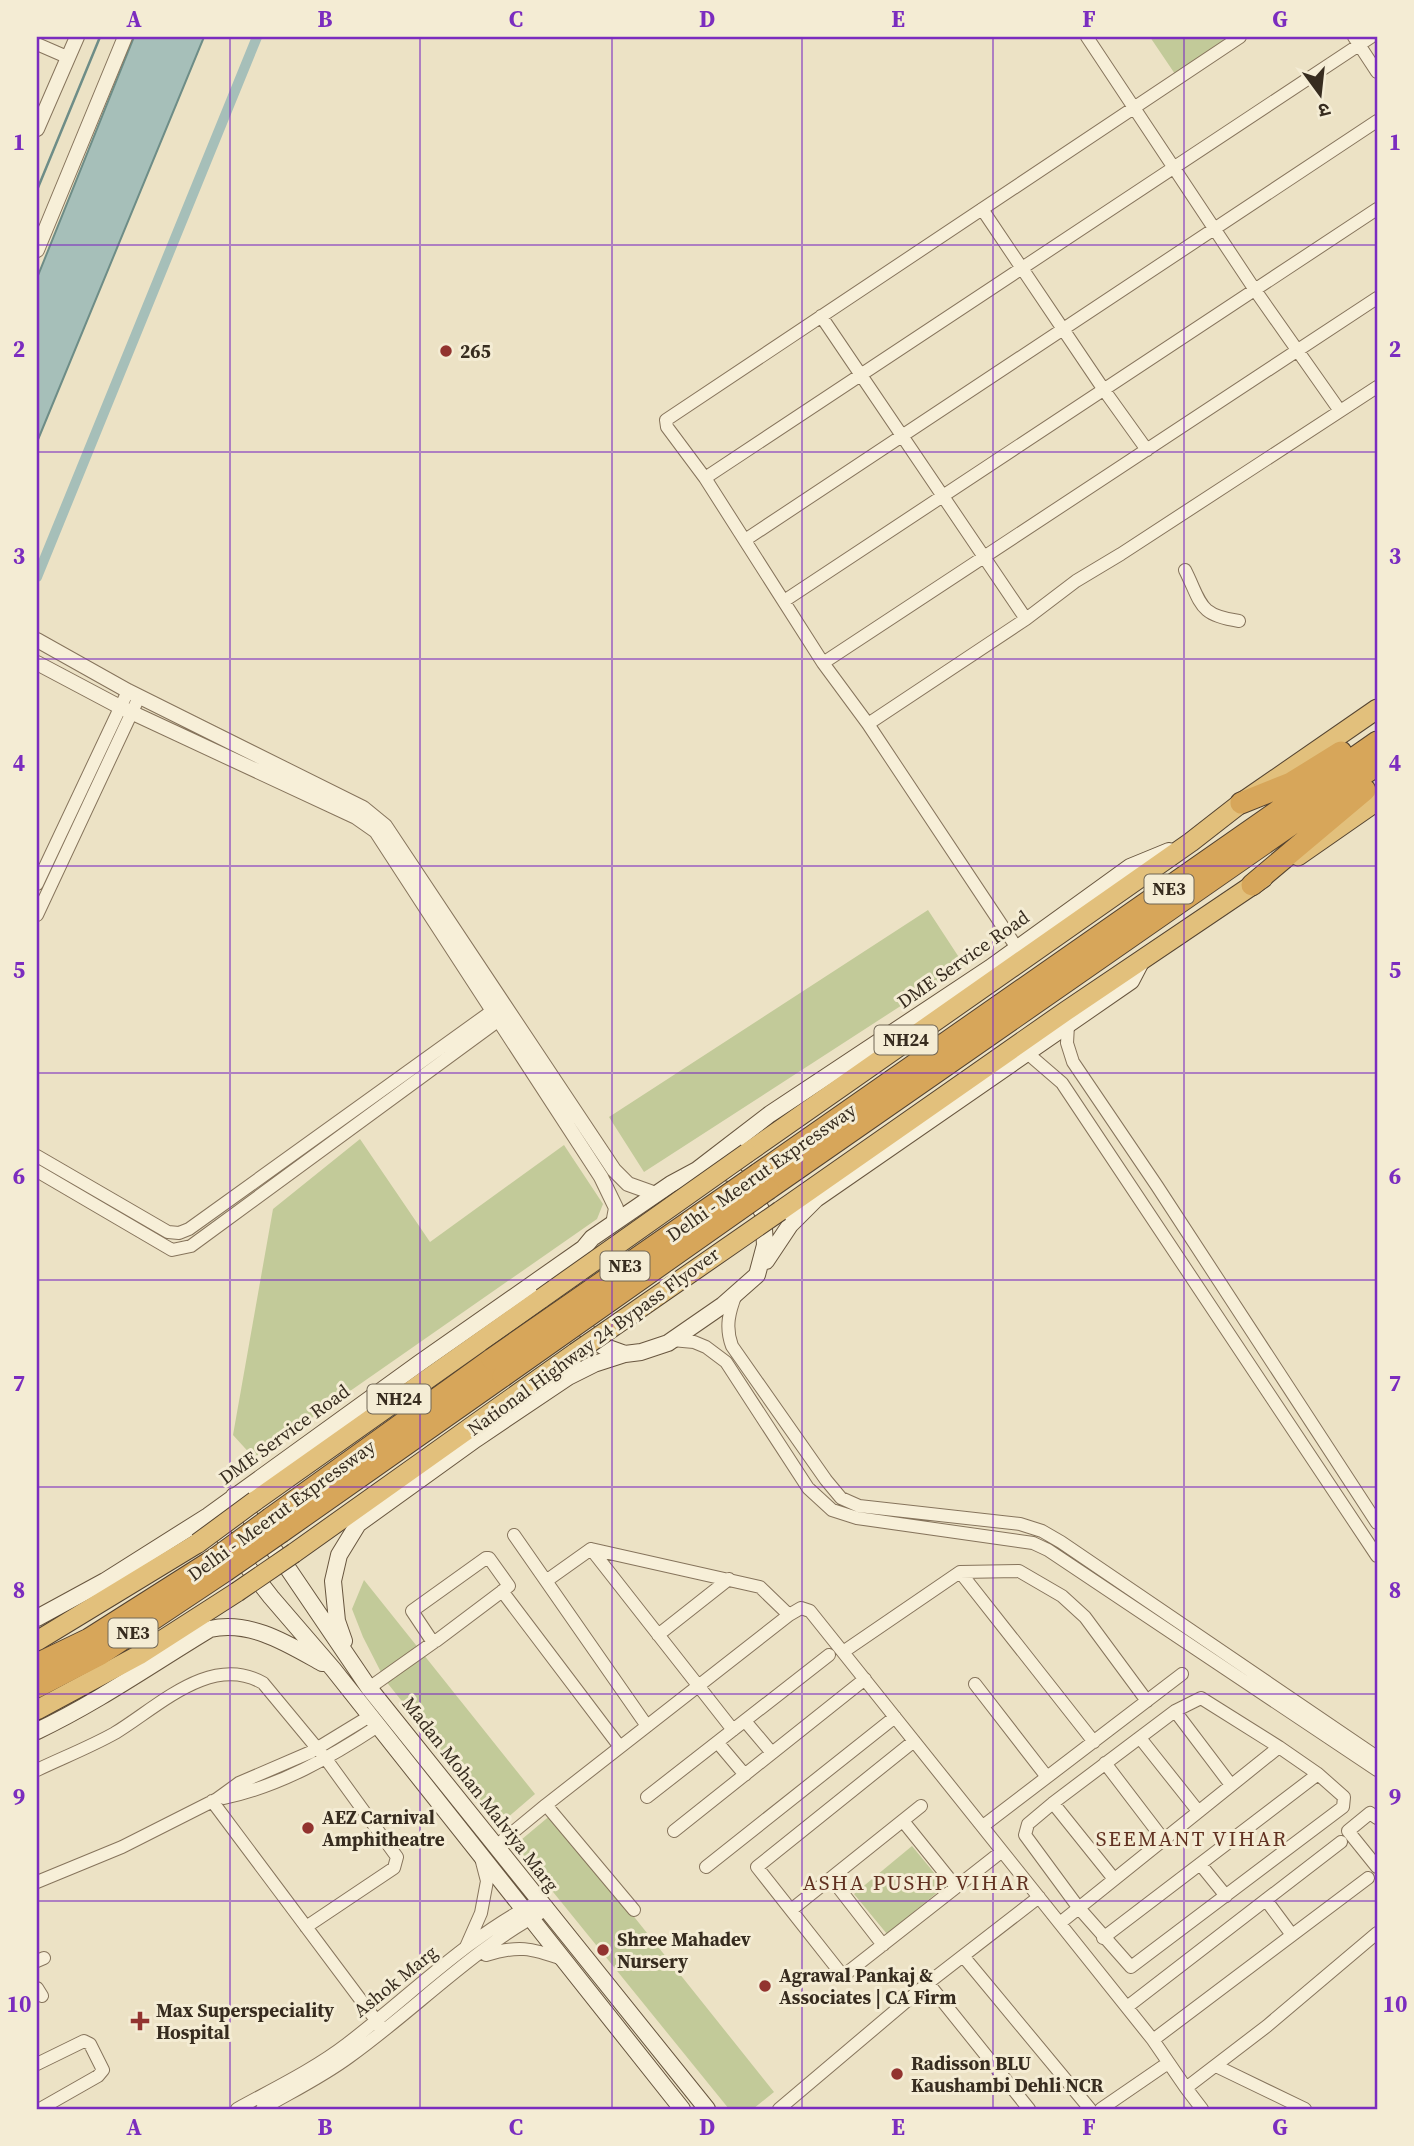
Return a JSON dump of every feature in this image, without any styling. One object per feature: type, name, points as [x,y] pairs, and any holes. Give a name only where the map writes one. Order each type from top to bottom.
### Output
[{"type":"highway","points":[[1241,803],[1377,709]]},
{"type":"highway","points":[[1241,803],[1292,783],[1377,729]]},
{"type":"highway","name":"Delhi - Meerut Expressway","points":[[37,1687],[99,1655],[220,1565],[498,1367],[963,1042],[1377,742]]},
{"type":"highway","name":"Delhi - Meerut Expressway","points":[[963,1042],[1377,765]]},
{"type":"highway","points":[[1252,885],[1377,779]]},
{"type":"highway","name":"National Highway 24 Bypass Flyover","points":[[37,1710],[139,1655],[237,1592],[357,1510],[715,1254],[1067,1018],[1142,960],[1332,834],[1377,801]]},
{"type":"highway","name":"NH24","points":[[37,1641],[198,1543],[1191,842],[1241,803]]},
{"type":"highway","name":"Delhi - Meerut Expressway","points":[[37,1664],[89,1639],[220,1565]]},
{"type":"main road","name":"DME Service Road","points":[[697,1170],[771,1114],[1017,948],[1130,867],[1191,842]]},
{"type":"main road","points":[[352,1663],[337,1621],[333,1581],[340,1555],[358,1524],[568,1377],[594,1364],[641,1352],[672,1340],[736,1294],[757,1275],[790,1225],[816,1199],[1026,1052],[1067,1018]]},
{"type":"main road","points":[[625,1354],[596,1342],[575,1317],[567,1283],[573,1262],[592,1238],[656,1194],[697,1170],[712,1168],[733,1174],[750,1190],[764,1213],[765,1245],[757,1275]]},
{"type":"main road","name":"DME Service Road","points":[[37,1618],[105,1581],[208,1516],[584,1248]]},
{"type":"main road","name":"Madan Mohan Malviya Marg","points":[[234,1496],[289,1570],[369,1688],[707,2109]]},
{"type":"main road","name":"Madan Mohan Malviya Marg","points":[[208,1516],[271,1597],[333,1669],[682,2109]]},
{"type":"main road","points":[[37,1731],[102,1697],[210,1629],[227,1625],[280,1639],[333,1669]]},
{"type":"street","points":[[37,129],[77,37]]},
{"type":"street","points":[[37,250],[124,37]]},
{"type":"street","points":[[1017,948],[823,663],[746,540],[667,427],[666,420],[1240,37]]},
{"type":"street","points":[[705,478],[1174,167],[1356,41],[1371,37]]},
{"type":"street","points":[[1093,39],[1214,229],[1340,411]]},
{"type":"street","points":[[1356,41],[1377,72]]},
{"type":"street","points":[[37,44],[67,57]]},
{"type":"street","points":[[746,540],[1377,121]]},
{"type":"street","points":[[982,208],[1147,450]]},
{"type":"street","points":[[784,601],[1377,209]]},
{"type":"street","points":[[823,663],[1377,298]]},
{"type":"street","points":[[821,316],[1026,619]]},
{"type":"street","points":[[867,724],[1026,619],[1076,581],[1377,387]]},
{"type":"street","points":[[1185,570],[1204,608],[1212,615],[1239,621]]},
{"type":"street","points":[[37,640],[133,694],[363,808],[385,827],[601,1177],[616,1208],[613,1224]]},
{"type":"street","points":[[42,665],[126,710],[356,817],[376,831],[614,1170],[628,1184],[656,1194]]},
{"type":"street","points":[[37,915],[133,694]]},
{"type":"street","points":[[1347,728],[1377,703]]},
{"type":"street","points":[[37,884],[126,710]]},
{"type":"street","points":[[37,1156],[168,1232],[179,1233],[189,1229],[501,1012]]},
{"type":"street","points":[[37,1171],[172,1250],[181,1250],[191,1246],[501,1012]]},
{"type":"street","points":[[1067,1018],[1067,1043],[1073,1062],[1377,1524]]},
{"type":"street","points":[[1026,1052],[1062,1083],[1377,1556]]},
{"type":"street","points":[[736,1294],[727,1324],[732,1346],[841,1498],[859,1506],[1020,1524],[1042,1531],[1377,1757]]},
{"type":"street","points":[[672,1340],[694,1342],[726,1362],[808,1488],[832,1510],[857,1518],[1018,1540],[1048,1550],[1377,1770]]},
{"type":"street","points":[[808,1488],[821,1472]]},
{"type":"street","points":[[514,1535],[647,1726]]},
{"type":"street","points":[[546,1581],[591,1549],[763,1588],[789,1615]]},
{"type":"street","points":[[591,1549],[733,1730]]},
{"type":"street","points":[[369,1688],[434,1642],[509,1584],[486,1558],[412,1611],[434,1642]]},
{"type":"street","points":[[960,1572],[1094,1742]]},
{"type":"street","points":[[843,1652],[960,1572],[1019,1572],[1062,1596],[1085,1617],[1147,1701]]},
{"type":"street","points":[[658,1634],[729,1579]]},
{"type":"street","points":[[502,1591],[620,1747]]},
{"type":"street","points":[[495,1847],[789,1615],[801,1608],[810,1611],[1153,2040],[1202,2109]]},
{"type":"street","points":[[647,1797],[829,1655]]},
{"type":"street","points":[[37,1770],[112,1734],[189,1686],[213,1675],[235,1673],[264,1683],[326,1759],[397,1861],[394,1868],[306,1927]]},
{"type":"street","points":[[983,1826],[1182,1674]]},
{"type":"street","points":[[674,1831],[864,1679]]},
{"type":"street","points":[[975,1684],[1047,1777]]},
{"type":"street","points":[[1205,1698],[1318,1774],[1344,1797],[1343,1807],[1132,1967],[1103,1938],[1025,1835],[1028,1824],[1053,1802],[1140,1738],[1175,1711],[1205,1698]]},
{"type":"street","points":[[1175,1711],[1231,1785]]},
{"type":"street","points":[[706,1867],[895,1717]]},
{"type":"street","points":[[37,1882],[122,1847],[215,1800],[239,1783],[374,1721]]},
{"type":"street","points":[[215,1800],[245,1793],[326,1759],[374,1721]]},
{"type":"street","points":[[745,1721],[772,1754]]},
{"type":"street","points":[[1140,1738],[1198,1811]]},
{"type":"street","points":[[914,1741],[757,1867],[844,1976],[1001,1852]]},
{"type":"street","points":[[718,1743],[745,1775]]},
{"type":"street","points":[[1060,1923],[1279,1747]]},
{"type":"street","points":[[1105,1763],[1163,1839]]},
{"type":"street","points":[[1103,1938],[1318,1774]]},
{"type":"street","points":[[215,1800],[380,2025]]},
{"type":"street","points":[[1053,1802],[1114,1879]]},
{"type":"street","points":[[546,1805],[634,1910]]},
{"type":"street","points":[[791,1910],[921,1806]]},
{"type":"street","points":[[1377,1818],[1370,1813],[1348,1831],[1377,1867]]},
{"type":"street","points":[[903,1821],[957,1887]]},
{"type":"street","points":[[1127,2007],[1341,1842]]},
{"type":"street","points":[[480,1855],[487,1881],[469,1954],[515,1947],[534,1949],[563,1959]]},
{"type":"street","points":[[1200,1864],[1226,1896]]},
{"type":"street","points":[[831,1878],[883,1945]]},
{"type":"street","points":[[1153,2040],[1238,1970],[1292,1935],[1368,1878]]},
{"type":"street","points":[[779,2109],[928,1983],[1039,1897]]},
{"type":"street","points":[[1266,1900],[1292,1935]]},
{"type":"street","name":"Ashok Marg","points":[[237,2109],[266,2104],[348,2059],[380,2025],[469,1954],[542,1905]]},
{"type":"street","points":[[1186,2088],[1377,1933]]},
{"type":"street","points":[[963,1956],[1090,2109]]},
{"type":"street","points":[[928,1983],[1029,2109]]},
{"type":"street","points":[[37,2064],[84,2041],[90,2044],[103,2070],[98,2076],[40,2109]]},
{"type":"street","points":[[1101,2109],[1167,2063]]},
{"type":"street","points":[[1216,2066],[1304,2109]]},
{"type":"green space","points":[[1150,37],[1230,37],[1175,74]]},
{"type":"green space","points":[[928,910],[964,965],[644,1172],[609,1117]]},
{"type":"green space","points":[[360,1139],[430,1242],[564,1145],[603,1204],[597,1219],[254,1458],[233,1435],[273,1209]]},
{"type":"green space","points":[[364,1580],[535,1794],[500,1824],[385,1680],[352,1609]]},
{"type":"green space","points":[[552,1814],[774,2092],[753,2109],[729,2109],[515,1845]]},
{"type":"green space","points":[[912,1846],[945,1886],[887,1934],[854,1894]]},
{"type":"water","points":[[134,37],[204,37],[37,442],[37,278]]},
{"type":"waterway","points":[[37,190],[100,37]]},
{"type":"waterway","points":[[37,577],[257,37]]},
{"type":"place","name":"265","points":[[446,351]]},
{"type":"place","name":"AEZ Carnival Amphitheatre","points":[[308,1828]]},
{"type":"place","name":"Shree Mahadev Nursery","points":[[603,1950]]},
{"type":"place","name":"Agrawal Pankaj & Associates | CA Firm","points":[[765,1986]]},
{"type":"place","name":"Max Superspeciality Hospital","points":[[140,2021]]},
{"type":"place","name":"Radisson BLU Kaushambi Dehli NCR","points":[[897,2074]]},
{"type":"district","name":"SEEMANT VIHAR","points":[[1192,1839]]},
{"type":"district","name":"ASHA PUSHP VIHAR","points":[[917,1883]]}]
